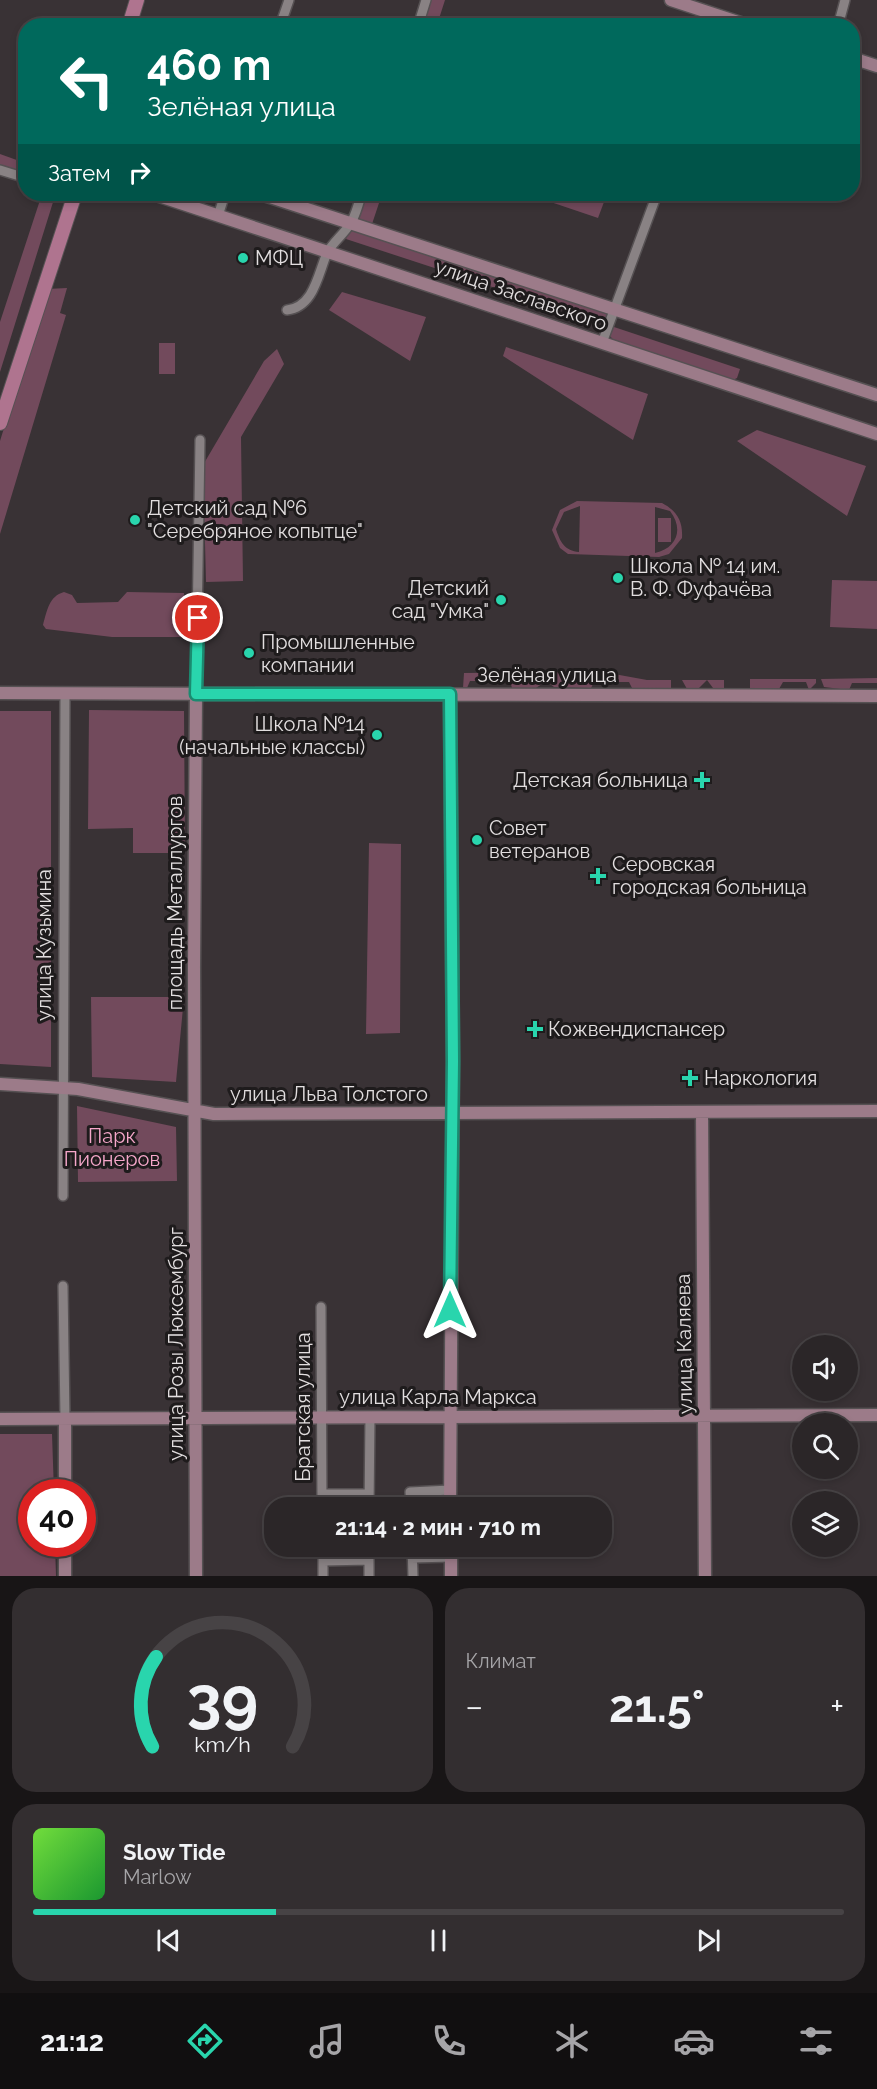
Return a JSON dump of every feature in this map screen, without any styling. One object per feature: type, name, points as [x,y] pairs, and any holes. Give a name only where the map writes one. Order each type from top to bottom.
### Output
[{"type":"main road","points":[[131,18],[137,0]]},
{"type":"main road","points":[[0,423],[71,201]]},
{"type":"street","points":[[283,18],[289,0]]},
{"type":"street","points":[[420,18],[426,0]]},
{"type":"street","points":[[671,0],[708,18]]},
{"type":"street","points":[[840,18],[845,0]]},
{"type":"street","points":[[860,61],[877,66]]},
{"type":"street","points":[[0,170],[18,176]]},
{"type":"street","name":"улица Заславского","points":[[174,201],[877,434]]},
{"type":"street","points":[[218,216],[223,201]]},
{"type":"street","name":"улица Заславского","points":[[284,201],[614,307],[877,395]]},
{"type":"street","points":[[287,310],[297,309],[307,300],[319,279],[328,251],[352,222],[360,201]]},
{"type":"street","points":[[602,343],[654,201]]},
{"type":"street","points":[[196,694],[200,440]]},
{"type":"street","name":"Зелёная улица","points":[[0,693],[877,696]]},
{"type":"street","name":"улица Кузьмина","points":[[63,1196],[65,693]]},
{"type":"street","name":"площадь Металлургов","points":[[195,1112],[196,694]]},
{"type":"street","points":[[450,694],[452,1113],[450,1497]]},
{"type":"street","name":"улица Льва Толстого","points":[[0,1084],[63,1087],[214,1114],[877,1111]]},
{"type":"street","name":"улица Розы Люксембург","points":[[195,1112],[196,1576]]},
{"type":"street","name":"улица Каляева","points":[[702,1113],[705,1576]]},
{"type":"street","points":[[63,1287],[65,1479]]},
{"type":"street","name":"Братская улица","points":[[321,1307],[322,1494]]},
{"type":"street","name":"улица Карла Маркса","points":[[0,1419],[877,1415]]},
{"type":"street","points":[[322,1494],[369,1494],[370,1417]]},
{"type":"street","points":[[410,1497],[410,1492],[450,1490]]},
{"type":"street","points":[[65,1557],[65,1576]]},
{"type":"street","points":[[323,1557],[323,1576]]},
{"type":"street","points":[[413,1576],[412,1558],[418,1557]]},
{"type":"street","points":[[451,1557],[452,1576]]},
{"type":"street","points":[[323,1561],[369,1560],[369,1576]]},
{"type":"green space","points":[[426,0],[445,0],[439,18],[420,18]]},
{"type":"green space","points":[[0,154],[18,160],[18,171],[0,166]]},
{"type":"green space","points":[[40,201],[53,201],[0,372],[0,322]]},
{"type":"green space","points":[[360,201],[380,201],[371,227],[614,307],[608,325],[346,239]]},
{"type":"green space","points":[[548,201],[604,201],[598,218]]},
{"type":"green space","points":[[67,288],[60,313],[66,315],[0,534],[0,441],[47,289]]},
{"type":"green space","points":[[342,292],[426,317],[410,361],[329,310]]},
{"type":"green space","points":[[611,326],[740,369],[737,378],[733,380],[615,342],[610,336]]},
{"type":"green space","points":[[159,343],[175,343],[175,374],[159,374]]},
{"type":"green space","points":[[506,347],[648,394],[633,440],[503,356]]},
{"type":"green space","points":[[277,349],[284,364],[241,437],[243,581],[206,582],[203,465],[264,361]]},
{"type":"green space","points":[[757,430],[866,466],[847,516],[737,441]]},
{"type":"green space","points":[[577,501],[662,503],[672,509],[678,517],[682,538],[669,554],[659,557],[568,554],[560,548],[552,530],[560,510]],"holes":[[[580,506],[579,552],[570,550],[564,545],[556,529],[564,512]],[[655,507],[670,511],[677,524],[676,537],[673,542],[669,547],[655,553]]]},
{"type":"green space","points":[[658,518],[671,518],[671,542],[658,542]]},
{"type":"green space","points":[[832,580],[877,581],[877,629],[830,627]]},
{"type":"green space","points":[[64,592],[72,595],[77,603],[118,602],[127,592],[184,593],[183,637],[112,637],[46,629],[43,625],[49,605],[55,597]]},
{"type":"green space","points":[[464,673],[614,674],[647,680],[671,680],[671,688],[632,688],[629,682],[594,682],[591,688],[554,687],[546,681],[536,688],[512,688],[510,681],[470,681],[467,688],[463,688]]},
{"type":"green space","points":[[877,678],[877,683],[852,683],[849,690],[824,687],[821,679]]},
{"type":"green space","points":[[750,679],[816,679],[816,683],[809,690],[806,682],[783,682],[779,689],[750,689]]},
{"type":"green space","points":[[682,680],[707,680],[699,688],[687,689]]},
{"type":"green space","points":[[707,680],[724,680],[724,689],[713,688]]},
{"type":"green space","points":[[89,710],[184,711],[185,853],[133,853],[133,828],[88,829]]},
{"type":"green space","points":[[0,711],[51,711],[51,1067],[0,1064]]},
{"type":"green space","points":[[369,843],[401,844],[400,1033],[366,1034]]},
{"type":"green space","points":[[91,997],[184,997],[176,1082],[92,1077]]},
{"type":"green space","name":"Парк Пионеров","points":[[77,1106],[176,1127],[177,1181],[78,1182]]},
{"type":"green space","points":[[0,1434],[52,1434],[54,1479],[18,1479],[18,1557],[55,1557],[56,1576],[0,1576]]},
{"type":"place","name":"МФЦ","points":[[243,258]]},
{"type":"place","name":"Детский сад №6 \"Серебряное копытце\"","points":[[135,520]]},
{"type":"place","name":"Школа № 14 им. В. Ф. Фуфачёва","points":[[618,578]]},
{"type":"place","name":"Детский сад \"Умка\"","points":[[501,600]]},
{"type":"place","name":"Промышленные компании","points":[[249,653]]},
{"type":"place","name":"Школа №14 (начальные классы)","points":[[377,735]]},
{"type":"place","name":"Детская больница","points":[[702,780]]},
{"type":"place","name":"Совет ветеранов","points":[[477,840]]},
{"type":"place","name":"Серовская городская больница","points":[[598,876]]},
{"type":"place","name":"Кожвендиспансер","points":[[535,1029]]},
{"type":"place","name":"Наркология","points":[[690,1078]]},
{"type":"route","points":[[198,618],[196,694],[450,694],[453,1061],[450,1310]]}]
